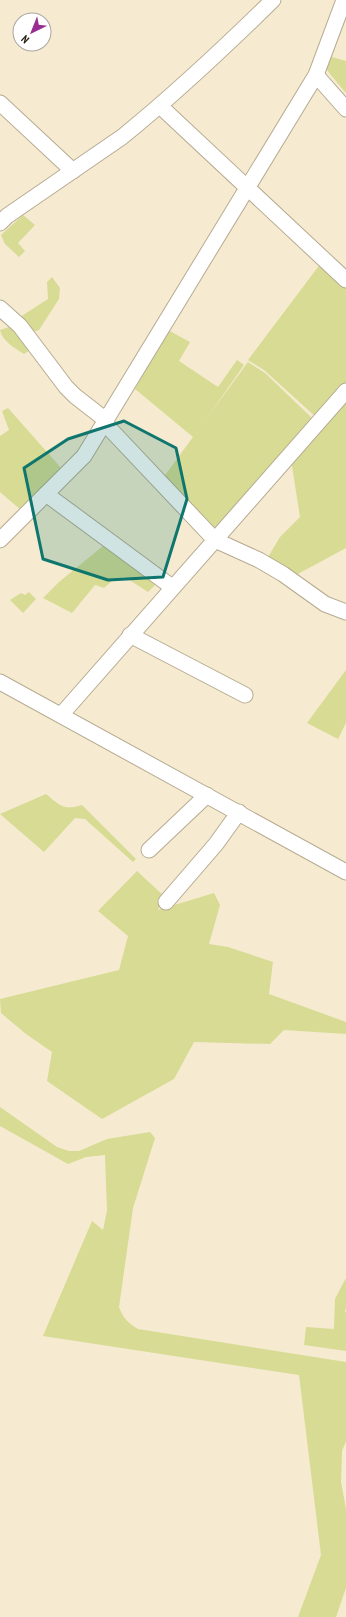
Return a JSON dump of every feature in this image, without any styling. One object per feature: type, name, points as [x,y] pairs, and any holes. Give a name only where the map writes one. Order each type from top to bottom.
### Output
[{"type":"street","points":[[0,223],[122,137],[160,106],[273,0]]},
{"type":"street","points":[[0,540],[84,456],[106,422],[316,75],[344,0]]},
{"type":"street","points":[[316,75],[346,109]]},
{"type":"street","points":[[0,103],[73,171]]},
{"type":"street","points":[[160,106],[346,280]]},
{"type":"street","points":[[0,308],[20,326],[66,387],[80,401],[102,416],[111,430],[215,540],[259,560],[283,574],[325,604],[346,612]]},
{"type":"street","points":[[61,715],[346,391]]},
{"type":"street","points":[[46,494],[172,587]]},
{"type":"street","points":[[130,635],[245,695]]},
{"type":"street","points":[[0,682],[346,872]]},
{"type":"street","points":[[149,850],[207,795]]},
{"type":"street","points":[[166,902],[216,844],[239,812]]},
{"type":"highlighted area","points":[[124,421],[176,448],[187,499],[163,577],[108,580],[43,559],[24,468],[68,439]]},
{"type":"green space","points":[[332,57],[346,61],[346,93],[326,68]]},
{"type":"green space","points":[[23,215],[35,225],[18,243],[25,251],[19,257],[5,244],[1,235]]},
{"type":"green space","points":[[321,263],[346,286],[346,384],[317,418],[264,370],[248,360]]},
{"type":"green space","points":[[52,277],[60,288],[59,299],[39,330],[33,332],[20,317],[48,299],[47,282]]},
{"type":"green space","points":[[12,326],[30,350],[24,354],[9,344],[1,334],[0,330]]},
{"type":"green space","points":[[168,330],[190,342],[179,361],[218,387],[237,360],[244,365],[207,418],[248,362],[265,373],[312,418],[220,528],[212,528],[163,478],[193,437],[135,389]]},
{"type":"green space","points":[[346,398],[346,548],[294,576],[268,557],[280,537],[300,517],[292,466],[289,461]]},
{"type":"green space","points":[[8,408],[62,469],[21,510],[0,492],[0,436],[9,430],[2,411]]},
{"type":"green space","points":[[103,546],[157,583],[148,592],[125,577],[114,579],[104,588],[95,585],[72,613],[43,598],[59,582]]},
{"type":"green space","points":[[29,592],[36,599],[23,613],[10,600],[21,593],[25,595]]},
{"type":"green space","points":[[346,670],[346,723],[338,739],[307,723]]},
{"type":"green space","points":[[46,794],[62,806],[76,807],[82,805],[136,859],[133,862],[85,819],[75,818],[44,852],[0,814]]},
{"type":"green space","points":[[137,871],[165,897],[158,910],[214,893],[220,905],[209,944],[228,947],[273,962],[269,994],[346,1022],[346,1034],[284,1030],[270,1044],[194,1042],[174,1079],[102,1119],[47,1081],[52,1052],[26,1034],[1,1013],[0,999],[119,970],[128,936],[98,911]]},
{"type":"green space","points":[[0,1107],[57,1147],[69,1151],[79,1151],[107,1139],[150,1132],[155,1138],[133,1208],[119,1307],[126,1320],[131,1325],[138,1329],[346,1362],[346,1441],[342,1451],[341,1482],[346,1509],[346,1588],[336,1617],[298,1617],[321,1555],[299,1375],[43,1336],[92,1221],[103,1230],[107,1211],[105,1155],[86,1157],[68,1164],[0,1126]]},
{"type":"green space","points":[[346,1278],[346,1351],[304,1345],[306,1327],[334,1329],[335,1299]]}]
